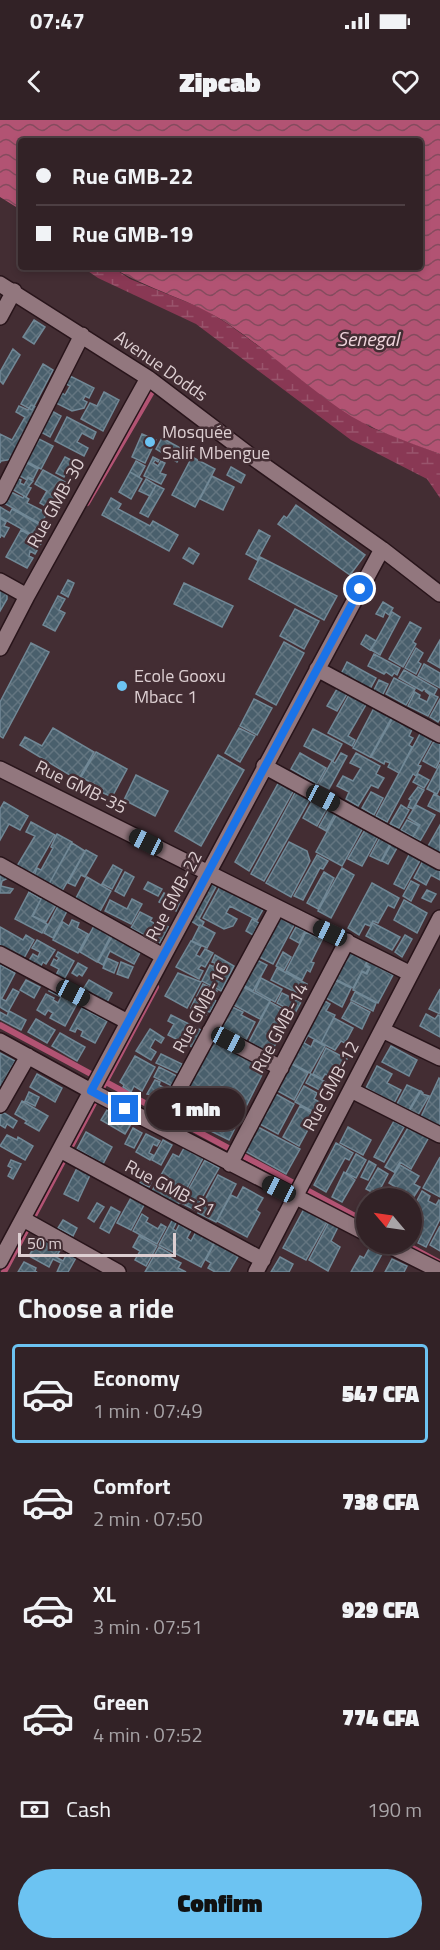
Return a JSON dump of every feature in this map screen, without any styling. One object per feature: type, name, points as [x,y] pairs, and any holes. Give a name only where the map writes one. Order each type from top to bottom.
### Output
[{"type":"street","points":[[0,317],[7,287]]},
{"type":"street","name":"Avenue Dodds","points":[[7,287],[148,378],[440,594]]},
{"type":"street","points":[[0,497],[82,335]]},
{"type":"street","name":"Rue GMB-30","points":[[0,648],[148,378]]},
{"type":"street","name":"Rue GMB-22","points":[[0,1261],[382,549]]},
{"type":"street","points":[[0,581],[27,596]]},
{"type":"street","points":[[317,669],[440,735]]},
{"type":"street","points":[[264,766],[440,862]]},
{"type":"street","name":"Rue GMB-35","points":[[0,770],[411,974]]},
{"type":"street","points":[[0,865],[163,956]]},
{"type":"street","name":"Rue GMB-16","points":[[159,1126],[277,908]]},
{"type":"street","name":"Rue GMB-12","points":[[259,1266],[440,918]]},
{"type":"street","name":"Rue GMB-14","points":[[230,1164],[347,941]]},
{"type":"street","points":[[0,954],[128,1022]]},
{"type":"street","points":[[382,1030],[440,1058]]},
{"type":"street","points":[[210,1031],[281,1068]]},
{"type":"street","points":[[0,1041],[230,1164],[356,1228]]},
{"type":"street","points":[[0,1105],[28,1056]]},
{"type":"street","points":[[351,1090],[440,1135]]},
{"type":"street","name":"Rue GMB-21","points":[[60,1150],[259,1266]]},
{"type":"street","points":[[22,1219],[118,1272]]},
{"type":"street","points":[[406,1254],[440,1271]]},
{"type":"green space","points":[[86,270],[116,270],[130,279],[204,309],[370,427],[440,454],[440,498],[427,479],[351,440],[196,324],[98,278]]},
{"type":"water","name":"Senegal","points":[[0,120],[440,120],[440,454],[364,423],[326,399],[227,323],[199,307],[117,270],[423,270],[423,138],[18,138],[18,208],[0,197]]},
{"type":"building","points":[[34,320],[45,327],[34,344],[23,337]]},
{"type":"building","points":[[13,349],[20,355],[3,384],[0,381],[0,372]]},
{"type":"building","points":[[43,364],[53,370],[32,410],[21,404]]},
{"type":"building","points":[[70,376],[94,388],[89,398],[85,396],[83,400],[87,402],[84,408],[72,411],[56,403],[62,393],[65,395],[70,386],[66,384]]},
{"type":"building","points":[[104,392],[119,400],[103,431],[81,419],[90,403],[97,406]]},
{"type":"building","points":[[31,405],[38,408],[25,432],[53,446],[41,469],[20,458],[0,463],[0,434],[12,440],[25,417],[16,412],[19,406],[28,410]]},
{"type":"building","points":[[50,410],[61,416],[50,437],[39,431]]},
{"type":"building","points":[[67,417],[96,432],[93,439],[82,433],[77,442],[88,448],[84,456],[55,441]]},
{"type":"building","points":[[142,434],[156,440],[145,463],[132,457]]},
{"type":"building","points":[[162,438],[184,450],[177,462],[156,449]]},
{"type":"building","points":[[65,457],[73,461],[64,477],[56,473]]},
{"type":"building","points":[[153,457],[159,460],[153,463],[158,466],[161,461],[165,463],[160,473],[166,475],[161,484],[144,476]]},
{"type":"building","points":[[192,457],[215,469],[195,507],[172,495]]},
{"type":"building","points":[[136,461],[145,466],[139,477],[130,472]]},
{"type":"building","points":[[25,462],[38,469],[33,479],[28,477],[27,480],[18,475]]},
{"type":"building","points":[[231,467],[245,475],[241,483],[227,475]]},
{"type":"building","points":[[43,470],[69,484],[54,511],[40,503],[47,491],[35,484]]},
{"type":"building","points":[[130,472],[142,479],[131,499],[119,492]]},
{"type":"building","points":[[212,476],[234,487],[223,510],[200,499]]},
{"type":"building","points":[[16,478],[24,485],[28,478],[33,481],[28,487],[31,488],[26,497],[10,488]]},
{"type":"building","points":[[146,479],[156,485],[150,496],[139,491]]},
{"type":"building","points":[[156,485],[164,489],[148,517],[140,513]]},
{"type":"building","points":[[9,491],[23,498],[24,496],[29,499],[27,503],[47,513],[41,524],[2,502]]},
{"type":"building","points":[[111,498],[121,504],[118,509],[150,526],[153,521],[178,535],[169,551],[102,515]]},
{"type":"building","points":[[296,505],[365,555],[350,575],[278,524],[284,516],[287,518]]},
{"type":"building","points":[[0,507],[10,513],[12,509],[42,526],[36,537],[0,517]]},
{"type":"building","points":[[0,518],[6,522],[4,526],[9,528],[4,537],[1,535],[0,538]]},
{"type":"building","points":[[21,530],[42,542],[35,554],[30,551],[29,556],[33,558],[27,568],[6,557]]},
{"type":"building","points":[[259,530],[270,536],[257,560],[246,554]]},
{"type":"building","points":[[189,548],[199,554],[193,564],[183,558]]},
{"type":"building","points":[[260,557],[337,596],[324,620],[249,579]]},
{"type":"building","points":[[68,580],[74,583],[68,597],[61,593]]},
{"type":"building","points":[[184,583],[233,606],[222,627],[174,604]]},
{"type":"building","points":[[0,588],[7,594],[7,599],[0,611]]},
{"type":"building","points":[[58,596],[65,599],[59,610],[65,613],[55,631],[43,625]]},
{"type":"building","points":[[383,602],[393,608],[389,615],[385,612],[383,617],[376,614]]},
{"type":"building","points":[[295,609],[319,621],[304,649],[280,636]]},
{"type":"building","points":[[392,612],[400,617],[380,655],[371,650]]},
{"type":"building","points":[[410,622],[421,628],[413,642],[416,644],[403,667],[389,659]]},
{"type":"building","points":[[366,635],[376,641],[370,650],[361,644]]},
{"type":"building","points":[[440,640],[440,668],[428,661]]},
{"type":"building","points":[[284,642],[304,653],[276,705],[256,694]]},
{"type":"building","points":[[31,643],[49,652],[3,738],[0,736],[0,702]]},
{"type":"building","points":[[416,648],[423,653],[418,662],[421,664],[416,674],[405,668]]},
{"type":"building","points":[[374,654],[400,668],[397,675],[394,673],[392,676],[386,672],[384,674],[368,666]]},
{"type":"building","points":[[347,662],[376,678],[370,689],[341,674]]},
{"type":"building","points":[[424,664],[440,673],[440,688],[418,676]]},
{"type":"building","points":[[404,670],[437,689],[434,695],[399,678]]},
{"type":"building","points":[[394,678],[415,689],[406,705],[386,694]]},
{"type":"building","points":[[379,680],[388,684],[382,696],[373,692]]},
{"type":"building","points":[[337,689],[347,694],[337,711],[327,706]]},
{"type":"building","points":[[425,691],[438,697],[428,716],[408,706],[415,692],[420,695],[419,698],[427,702],[430,695]]},
{"type":"building","points":[[350,693],[367,703],[348,736],[355,740],[352,746],[328,733]]},
{"type":"building","points":[[254,699],[272,708],[257,735],[240,726]]},
{"type":"building","points":[[440,699],[440,719],[438,722],[430,717]]},
{"type":"building","points":[[374,708],[392,717],[370,757],[353,748]]},
{"type":"building","points":[[394,716],[413,727],[409,736],[413,738],[409,745],[412,747],[399,773],[388,767],[390,763],[385,761],[384,764],[371,757]]},
{"type":"building","points":[[53,728],[94,752],[78,780],[20,745],[25,737],[42,746]]},
{"type":"building","points":[[239,728],[255,736],[240,762],[225,753]]},
{"type":"building","points":[[313,729],[342,744],[333,761],[304,746]]},
{"type":"building","points":[[421,732],[433,738],[418,765],[421,766],[416,776],[413,774],[387,822],[376,816]]},
{"type":"building","points":[[434,741],[440,744],[440,760],[436,768],[423,761]]},
{"type":"building","points":[[96,752],[127,769],[112,797],[101,792],[103,789],[81,777]]},
{"type":"building","points":[[300,753],[326,768],[317,784],[291,769]]},
{"type":"building","points":[[341,753],[347,756],[329,789],[319,784],[332,761],[335,763]]},
{"type":"building","points":[[356,753],[380,766],[376,774],[384,778],[378,788],[371,785],[358,806],[346,799],[349,792],[337,786],[343,776],[353,781],[361,768],[350,763]]},
{"type":"building","points":[[218,755],[244,770],[201,846],[175,831]]},
{"type":"building","points":[[440,764],[440,788],[437,794],[427,789]]},
{"type":"building","points":[[418,774],[429,780],[424,788],[413,782]]},
{"type":"building","points":[[136,775],[168,791],[155,816],[124,800]]},
{"type":"building","points":[[280,780],[295,788],[249,871],[235,862]]},
{"type":"building","points":[[418,787],[424,790],[413,809],[408,807],[411,800],[409,799]]},
{"type":"building","points":[[297,789],[311,797],[264,881],[251,874]]},
{"type":"building","points":[[371,792],[383,798],[374,815],[362,808]]},
{"type":"building","points":[[434,794],[440,797],[440,812],[428,806]]},
{"type":"building","points":[[314,798],[337,810],[326,831],[319,827],[328,811],[326,810],[317,826],[303,818]]},
{"type":"building","points":[[4,802],[28,816],[20,830],[9,824],[0,840],[0,809]]},
{"type":"building","points":[[401,805],[409,810],[399,828],[390,824]]},
{"type":"building","points":[[416,805],[435,815],[420,841],[413,837],[420,825],[408,818]]},
{"type":"building","points":[[339,810],[365,824],[342,866],[316,852]]},
{"type":"building","points":[[407,820],[419,826],[413,837],[401,830]]},
{"type":"building","points":[[31,822],[55,835],[32,875],[17,866],[35,836],[26,832]]},
{"type":"building","points":[[440,825],[440,855],[427,848]]},
{"type":"building","points":[[366,828],[379,835],[362,866],[348,859]]},
{"type":"building","points":[[57,834],[72,842],[49,884],[34,876],[37,868],[41,870],[53,848],[51,847]]},
{"type":"building","points":[[381,836],[391,842],[381,861],[370,856]]},
{"type":"building","points":[[289,842],[307,851],[310,861],[291,897],[266,883]]},
{"type":"building","points":[[72,843],[85,851],[62,891],[49,884]]},
{"type":"building","points":[[392,843],[398,846],[388,864],[382,861]]},
{"type":"building","points":[[86,850],[97,856],[85,877],[81,875],[75,886],[68,883]]},
{"type":"building","points":[[411,851],[422,857],[404,889],[394,884]]},
{"type":"building","points":[[317,855],[328,861],[323,869],[320,868],[303,900],[294,896]]},
{"type":"building","points":[[425,857],[440,865],[440,880],[431,875],[426,885],[414,878]]},
{"type":"building","points":[[113,865],[122,870],[112,889],[102,884]]},
{"type":"building","points":[[342,868],[354,875],[331,918],[318,911]]},
{"type":"building","points":[[0,872],[10,877],[2,881],[1,886],[13,889],[10,893],[0,893]]},
{"type":"building","points":[[125,872],[134,877],[124,896],[115,891]]},
{"type":"building","points":[[324,872],[334,878],[318,909],[307,903]]},
{"type":"building","points":[[87,877],[111,891],[99,913],[75,900]]},
{"type":"building","points":[[213,880],[218,883],[199,919],[204,922],[202,926],[199,926],[191,921]]},
{"type":"building","points":[[411,881],[419,885],[411,901],[403,896]]},
{"type":"building","points":[[148,882],[162,889],[158,896],[144,889]]},
{"type":"building","points":[[222,883],[265,906],[257,920],[230,906],[226,913],[237,919],[233,926],[224,929],[203,918]]},
{"type":"building","points":[[372,883],[399,898],[394,908],[388,905],[378,923],[373,921],[370,926],[365,924],[359,935],[348,928]]},
{"type":"building","points":[[427,890],[436,894],[431,902],[422,898]]},
{"type":"building","points":[[29,892],[41,899],[32,916],[47,924],[42,933],[15,919]]},
{"type":"building","points":[[164,893],[180,902],[176,911],[159,902]]},
{"type":"building","points":[[42,897],[56,905],[46,922],[33,916]]},
{"type":"building","points":[[132,899],[142,904],[131,924],[105,911],[110,900],[127,909]]},
{"type":"building","points":[[404,900],[427,913],[417,933],[394,920]]},
{"type":"building","points":[[58,906],[67,911],[53,938],[44,933]]},
{"type":"building","points":[[140,912],[152,918],[150,921],[159,926],[160,923],[169,927],[160,943],[131,928]]},
{"type":"building","points":[[279,914],[295,923],[273,964],[257,956]]},
{"type":"building","points":[[252,919],[259,923],[253,935],[246,931]]},
{"type":"building","points":[[72,920],[79,923],[77,928],[88,934],[78,953],[53,940],[63,922],[69,926]]},
{"type":"building","points":[[373,923],[400,937],[392,950],[366,936]]},
{"type":"building","points":[[200,925],[215,933],[207,948],[192,941]]},
{"type":"building","points":[[94,926],[111,935],[97,962],[80,952]]},
{"type":"building","points":[[0,927],[23,940],[26,935],[34,940],[24,958],[0,945]]},
{"type":"building","points":[[296,927],[305,931],[299,943],[290,938]]},
{"type":"building","points":[[306,932],[322,940],[311,962],[314,963],[310,972],[307,970],[302,980],[286,971]]},
{"type":"building","points":[[114,933],[142,949],[134,964],[110,951],[103,965],[98,962]]},
{"type":"building","points":[[405,935],[412,939],[402,957],[395,952]]},
{"type":"building","points":[[37,940],[55,950],[46,964],[43,962],[38,971],[28,962],[33,954],[38,957],[40,952],[32,948]]},
{"type":"building","points":[[191,941],[201,946],[196,955],[200,957],[205,949],[213,953],[205,967],[201,965],[198,969],[203,971],[199,979],[176,967]]},
{"type":"building","points":[[351,949],[368,958],[365,966],[369,968],[366,973],[362,971],[353,988],[335,979]]},
{"type":"building","points":[[58,952],[74,961],[62,983],[54,979],[59,969],[51,965],[54,959],[57,961],[59,958],[56,956]]},
{"type":"building","points":[[283,952],[291,957],[284,970],[276,966]]},
{"type":"building","points":[[215,955],[234,966],[221,991],[202,981],[210,965],[214,967],[215,963],[212,962]]},
{"type":"building","points":[[107,958],[118,963],[114,973],[103,968]]},
{"type":"building","points":[[255,959],[267,965],[253,991],[242,984]]},
{"type":"building","points":[[368,961],[393,975],[378,1003],[353,990],[362,972],[367,974],[370,967],[366,965]]},
{"type":"building","points":[[121,962],[133,967],[128,978],[117,974]]},
{"type":"building","points":[[78,963],[87,968],[82,976],[72,973]]},
{"type":"building","points":[[0,965],[15,973],[2,998],[0,997]]},
{"type":"building","points":[[277,968],[307,984],[301,995],[271,980]]},
{"type":"building","points":[[178,973],[201,982],[187,1008],[165,996]]},
{"type":"building","points":[[261,978],[282,989],[275,1002],[255,991]]},
{"type":"building","points":[[26,980],[40,987],[34,998],[20,990]]},
{"type":"building","points":[[89,980],[112,993],[106,1004],[82,991]]},
{"type":"building","points":[[335,980],[351,988],[342,1007],[326,998]]},
{"type":"building","points":[[203,984],[217,991],[213,999],[216,1001],[206,1015],[191,1008],[195,999],[199,1001],[200,997],[197,996]]},
{"type":"building","points":[[52,985],[79,1000],[65,1026],[50,1018],[53,1013],[48,1010],[45,1015],[37,1010],[46,994],[58,1003],[61,997],[49,991]]},
{"type":"building","points":[[240,985],[270,1001],[260,1019],[230,1003]]},
{"type":"building","points":[[13,989],[19,992],[8,1012],[0,1007],[0,998],[6,1001]]},
{"type":"building","points":[[440,989],[440,1014],[429,1009]]},
{"type":"building","points":[[355,992],[376,1003],[373,1011],[351,1000]]},
{"type":"building","points":[[282,993],[301,1002],[295,1013],[277,1003]]},
{"type":"building","points":[[323,1000],[330,1004],[326,1011],[335,1015],[321,1043],[305,1034]]},
{"type":"building","points":[[270,1002],[294,1015],[290,1023],[281,1018],[280,1020],[286,1024],[271,1053],[249,1042]]},
{"type":"building","points":[[351,1002],[370,1012],[362,1029],[342,1018]]},
{"type":"building","points":[[230,1006],[243,1012],[241,1015],[255,1022],[246,1040],[220,1026]]},
{"type":"building","points":[[82,1008],[107,1021],[95,1043],[81,1036],[83,1031],[77,1028],[75,1032],[70,1030]]},
{"type":"building","points":[[9,1011],[26,1020],[21,1030],[0,1019],[0,1012],[7,1016]]},
{"type":"building","points":[[426,1014],[435,1019],[438,1015],[440,1016],[440,1037],[420,1026]]},
{"type":"building","points":[[171,1015],[201,1030],[192,1047],[168,1035],[174,1024],[168,1021]]},
{"type":"building","points":[[334,1018],[353,1028],[345,1043],[341,1041],[335,1050],[321,1043]]},
{"type":"building","points":[[36,1019],[55,1030],[47,1043],[28,1032]]},
{"type":"building","points":[[150,1029],[164,1038],[161,1043],[155,1039],[150,1048],[156,1052],[151,1060],[136,1051]]},
{"type":"building","points":[[60,1033],[85,1047],[77,1061],[52,1046]]},
{"type":"building","points":[[303,1035],[307,1037],[304,1043],[311,1047],[314,1040],[325,1046],[310,1073],[289,1062]]},
{"type":"building","points":[[212,1040],[266,1067],[229,1140],[180,1116],[192,1091],[188,1089]]},
{"type":"building","points":[[391,1046],[417,1060],[409,1076],[382,1062]]},
{"type":"building","points":[[326,1048],[347,1059],[336,1080],[325,1074],[322,1079],[313,1074]]},
{"type":"building","points":[[0,1053],[15,1061],[0,1088]]},
{"type":"building","points":[[161,1054],[182,1064],[178,1073],[156,1063]]},
{"type":"building","points":[[135,1056],[155,1067],[142,1091],[134,1086],[131,1092],[120,1082]]},
{"type":"building","points":[[288,1062],[308,1073],[294,1100],[274,1089]]},
{"type":"building","points":[[377,1066],[392,1074],[387,1083],[401,1090],[394,1103],[366,1088]]},
{"type":"building","points":[[159,1067],[177,1076],[172,1086],[154,1077]]},
{"type":"building","points":[[37,1074],[62,1088],[55,1102],[30,1087]]},
{"type":"building","points":[[311,1074],[331,1085],[327,1094],[306,1083]]},
{"type":"building","points":[[440,1079],[440,1127],[420,1119]]},
{"type":"building","points":[[155,1080],[166,1089],[164,1092],[167,1094],[162,1102],[155,1099],[156,1096],[147,1094]]},
{"type":"building","points":[[407,1085],[420,1091],[409,1110],[397,1104]]},
{"type":"building","points":[[304,1086],[317,1093],[314,1099],[321,1103],[316,1113],[295,1102]]},
{"type":"building","points":[[421,1091],[422,1094],[429,1096],[418,1115],[410,1110]]},
{"type":"building","points":[[29,1092],[39,1097],[35,1106],[25,1101]]},
{"type":"building","points":[[272,1092],[294,1104],[278,1134],[256,1122]]},
{"type":"building","points":[[22,1101],[48,1116],[39,1131],[15,1114]]},
{"type":"building","points":[[300,1106],[316,1115],[299,1146],[283,1137]]},
{"type":"building","points":[[107,1110],[131,1124],[125,1134],[101,1120]]},
{"type":"building","points":[[1,1111],[17,1121],[13,1128],[7,1124],[5,1128],[0,1125]]},
{"type":"building","points":[[394,1121],[404,1127],[384,1162],[374,1157]]},
{"type":"building","points":[[256,1126],[300,1149],[286,1174],[243,1150]]},
{"type":"building","points":[[409,1126],[429,1137],[411,1169],[400,1162],[394,1172],[385,1167]]},
{"type":"building","points":[[348,1127],[371,1140],[363,1155],[340,1143]]},
{"type":"building","points":[[133,1128],[142,1133],[134,1148],[125,1144]]},
{"type":"building","points":[[86,1132],[112,1147],[103,1164],[77,1149]]},
{"type":"building","points":[[146,1134],[160,1141],[157,1146],[153,1144],[149,1153],[153,1155],[150,1160],[136,1152]]},
{"type":"building","points":[[7,1135],[17,1140],[18,1137],[33,1146],[25,1160],[0,1146]]},
{"type":"building","points":[[163,1140],[172,1145],[161,1165],[152,1160]]},
{"type":"building","points":[[336,1143],[353,1153],[349,1160],[345,1158],[326,1192],[314,1185]]},
{"type":"building","points":[[184,1148],[203,1158],[178,1205],[152,1191],[173,1154],[179,1157]]},
{"type":"building","points":[[356,1154],[366,1160],[356,1178],[346,1173]]},
{"type":"building","points":[[440,1157],[440,1197],[423,1188]]},
{"type":"building","points":[[11,1160],[21,1164],[13,1179],[8,1176],[12,1168],[8,1166]]},
{"type":"building","points":[[205,1160],[219,1168],[195,1210],[181,1203]]},
{"type":"building","points":[[369,1161],[376,1165],[368,1180],[361,1177]]},
{"type":"building","points":[[400,1165],[419,1176],[414,1184],[420,1187],[397,1188],[389,1183]]},
{"type":"building","points":[[77,1168],[90,1175],[78,1201],[64,1194]]},
{"type":"building","points":[[378,1168],[388,1174],[381,1188],[367,1188]]},
{"type":"building","points":[[344,1172],[355,1180],[342,1202],[332,1197]]},
{"type":"building","points":[[144,1175],[153,1179],[149,1187],[140,1183]]},
{"type":"building","points":[[218,1175],[236,1184],[216,1222],[198,1213]]},
{"type":"building","points":[[243,1187],[263,1198],[256,1210],[260,1213],[247,1237],[217,1221],[231,1195],[237,1198]]},
{"type":"building","points":[[422,1191],[430,1196],[428,1201],[436,1205],[440,1201],[440,1219],[426,1247],[422,1245]]},
{"type":"building","points":[[132,1196],[145,1203],[131,1230],[117,1223]]},
{"type":"building","points":[[97,1203],[104,1207],[94,1222],[88,1218]]},
{"type":"building","points":[[111,1207],[120,1212],[109,1233],[100,1228]]},
{"type":"building","points":[[304,1209],[327,1222],[306,1260],[283,1248]]},
{"type":"building","points":[[142,1214],[148,1218],[146,1222],[158,1229],[161,1224],[166,1227],[157,1244],[133,1231]]},
{"type":"building","points":[[174,1217],[178,1219],[173,1229],[176,1231],[181,1221],[193,1227],[187,1238],[191,1241],[197,1230],[216,1239],[201,1267],[159,1245]]},
{"type":"building","points":[[63,1220],[77,1228],[73,1236],[58,1228]]},
{"type":"building","points":[[329,1222],[338,1227],[331,1241],[340,1247],[328,1271],[309,1260]]},
{"type":"building","points":[[440,1226],[440,1251],[430,1245]]},
{"type":"building","points":[[41,1235],[62,1247],[56,1257],[63,1261],[69,1250],[77,1256],[68,1272],[57,1272],[61,1263],[53,1259],[49,1267],[29,1256]]},
{"type":"building","points":[[139,1236],[157,1246],[146,1266],[135,1260],[140,1251],[133,1247]]},
{"type":"building","points":[[216,1240],[239,1255],[229,1272],[215,1272],[208,1268],[211,1263],[206,1260]]},
{"type":"building","points":[[159,1247],[171,1254],[169,1257],[181,1263],[178,1268],[186,1272],[145,1272]]},
{"type":"building","points":[[366,1254],[382,1254],[372,1272],[351,1272],[360,1256],[364,1258]]},
{"type":"building","points":[[280,1257],[293,1264],[289,1272],[271,1272]]},
{"type":"building","points":[[392,1259],[407,1266],[404,1272],[385,1272]]},
{"type":"building","points":[[24,1262],[36,1268],[37,1272],[18,1272]]},
{"type":"waterway","points":[[87,503],[153,390]]},
{"type":"waterway","points":[[4,1272],[156,987]]},
{"type":"waterway","points":[[0,1025],[356,1217]]},
{"type":"waterway","points":[[422,1253],[440,1263]]},
{"type":"place","name":"Mosquée Salif Mbengue","points":[[150,442]]},
{"type":"place","name":"Ecole Gooxu Mbacc 1","points":[[122,686]]},
{"type":"route","points":[[125,1109],[91,1091],[360,589]]}]
